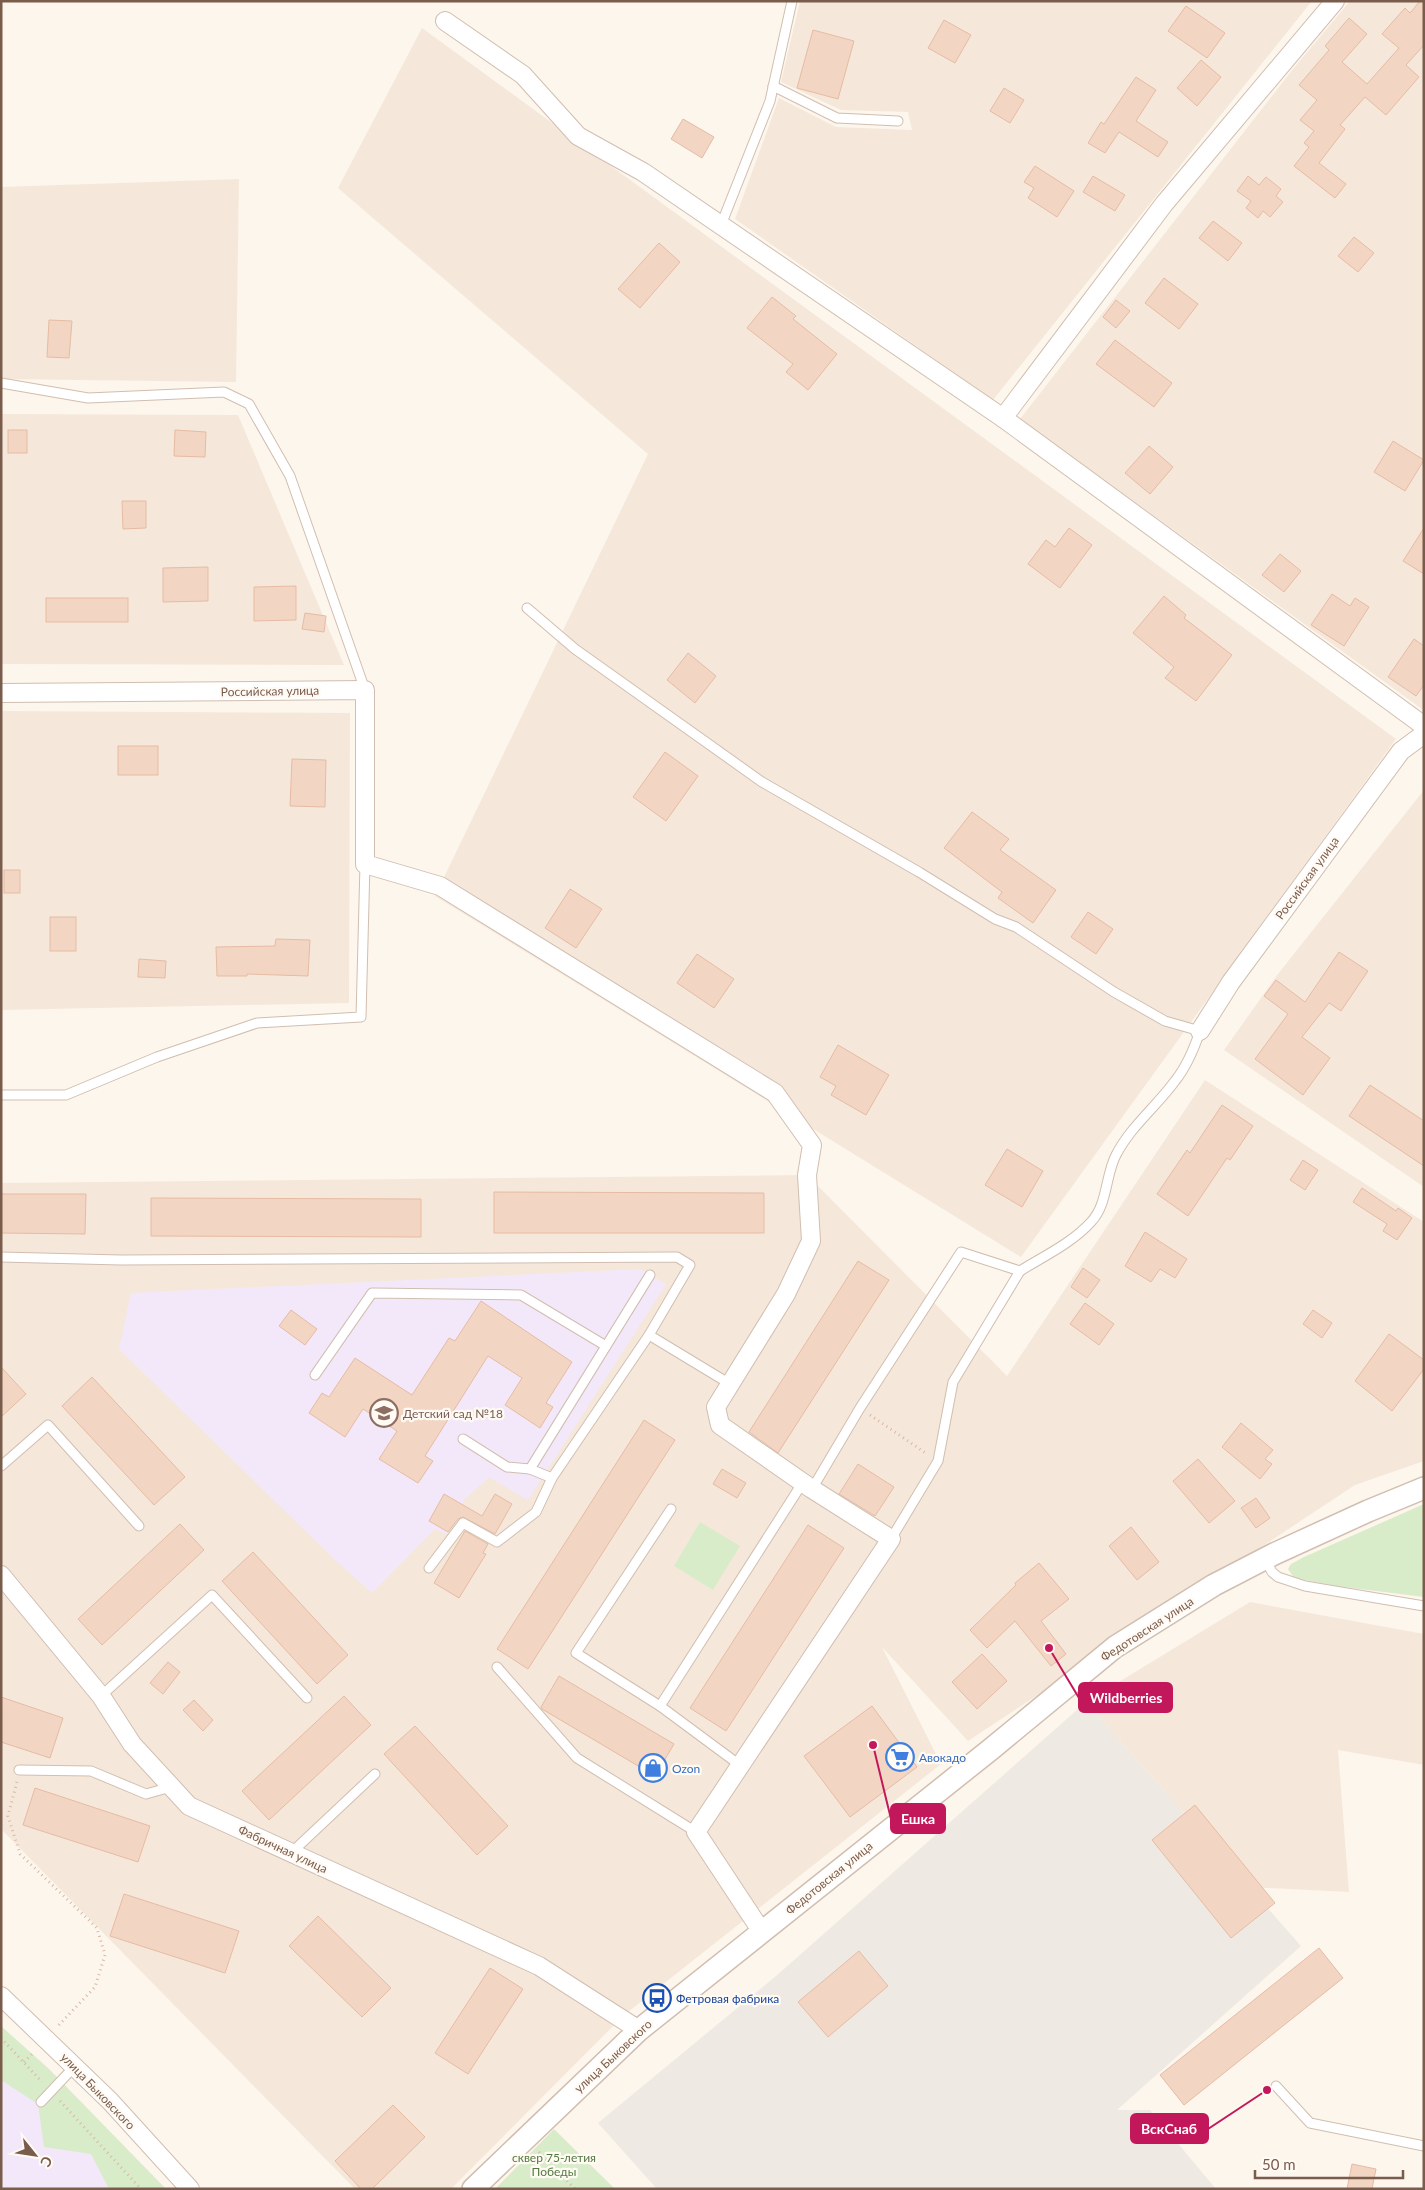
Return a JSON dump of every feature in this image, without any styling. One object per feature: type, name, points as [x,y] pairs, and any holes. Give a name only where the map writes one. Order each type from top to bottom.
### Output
[{"type":"street","points":[[1003,418],[1164,204],[1335,1]]},
{"type":"street","points":[[446,21],[523,75],[578,136],[643,172],[1003,418],[1424,726]]},
{"type":"street","points":[[365,690],[365,864],[440,886],[775,1093],[812,1145],[807,1175],[811,1241],[786,1294],[716,1407],[720,1425],[807,1485],[891,1539],[696,1832],[762,1932]]},
{"type":"street","name":"Российская улица","points":[[1,693],[365,690]]},
{"type":"street","name":"Российская улица","points":[[1200,1030],[1231,982],[1401,751],[1424,734]]},
{"type":"street","name":"Федотовская улица","points":[[762,1932],[1115,1647],[1214,1585],[1368,1511],[1424,1488]]},
{"type":"street","name":"Фабричная улица","points":[[1,1575],[101,1696],[132,1744],[189,1806],[539,1966],[639,2030]]},
{"type":"street","name":"улица Быковского","points":[[473,2189],[639,2030],[762,1932]]},
{"type":"street","name":"улица Быковского","points":[[1,1996],[75,2066],[190,2189]]},
{"type":"lane","points":[[721,226],[770,101],[792,1]]},
{"type":"lane","points":[[773,86],[837,118],[898,121]]},
{"type":"lane","points":[[1,383],[88,398],[224,392],[249,404],[290,476],[365,690]]},
{"type":"lane","points":[[527,608],[575,648],[762,782],[919,872],[995,919],[1016,927],[1114,992],[1165,1021],[1200,1030],[1191,1056],[1175,1082],[1128,1134],[1115,1156],[1106,1179],[1101,1208],[1093,1220],[1073,1238],[1020,1271],[953,1382],[938,1461],[891,1539]]},
{"type":"lane","points":[[1,1095],[66,1095],[157,1057],[257,1023],[361,1017],[365,864]]},
{"type":"lane","points":[[660,1706],[860,1408],[961,1252],[1020,1271]]},
{"type":"lane","points":[[1,1257],[121,1260],[677,1257],[690,1265],[649,1334],[552,1478],[536,1512],[497,1542],[463,1523],[429,1568]]},
{"type":"lane","points":[[530,1469],[650,1275]]},
{"type":"lane","points":[[315,1375],[372,1292],[521,1295],[606,1346]]},
{"type":"lane","points":[[649,1334],[730,1384]]},
{"type":"lane","points":[[1,1466],[48,1425],[139,1526]]},
{"type":"lane","points":[[463,1439],[507,1467],[530,1469],[552,1478]]},
{"type":"lane","points":[[671,1509],[576,1654],[660,1706],[741,1766]]},
{"type":"lane","points":[[1265,1559],[1272,1572],[1278,1577],[1305,1586],[1424,1606]]},
{"type":"lane","points":[[101,1696],[212,1595],[307,1698]]},
{"type":"lane","points":[[497,1667],[577,1758],[696,1832]]},
{"type":"lane","points":[[20,1770],[91,1771],[146,1794],[171,1787]]},
{"type":"lane","points":[[291,1853],[375,1774]]},
{"type":"lane","points":[[41,2102],[75,2066]]},
{"type":"lane","points":[[1276,2086],[1310,2123],[1424,2146]]},
{"type":"path","points":[[860,1408],[938,1461]]},
{"type":"path","points":[[20,1770],[8,1816],[20,1854],[97,1928],[105,1955],[95,1988],[58,2026]]},
{"type":"path","points":[[1,2038],[141,2189]]},
{"type":"path","points":[[537,2150],[575,2189]]},
{"type":"shaded area","points":[[800,1],[1312,1],[993,400],[735,219],[779,98],[836,127],[912,130],[908,112],[841,110],[781,82]]},
{"type":"shaded area","points":[[1350,1],[1424,1],[1424,706],[1422,709],[1020,419],[1293,69]]},
{"type":"shaded area","points":[[422,28],[1396,739],[1021,1257],[435,896],[648,454],[338,188]]},
{"type":"shaded area","points":[[239,179],[236,382],[1,379],[1,187]]},
{"type":"shaded area","points":[[1,414],[238,415],[344,665],[1,664]]},
{"type":"shaded area","points":[[1,711],[350,713],[349,1003],[1,1010]]},
{"type":"shaded area","points":[[1424,790],[1424,1187],[1224,1050],[1278,974]]},
{"type":"shaded area","points":[[1205,1080],[1424,1222],[1424,1461],[1355,1485],[968,1741],[882,1647],[941,1764],[623,2016],[451,2189],[355,2189],[1,1829],[1,1183],[807,1175],[1007,1376]]},
{"type":"shaded area","name":"Детский сад №18","points":[[640,1269],[666,1284],[528,1500],[489,1477],[463,1501],[446,1534],[435,1529],[372,1593],[333,1558],[119,1349],[131,1293]]},
{"type":"shaded area","points":[[1250,1602],[1424,1634],[1424,1765],[1338,1750],[1349,1892],[1249,1887],[1086,1702]]},
{"type":"shaded area","points":[[1086,1702],[1301,1946],[1117,2110],[1150,2110],[1216,2189],[657,2189],[598,2123],[776,1976]]},
{"type":"shaded area","points":[[1,2063],[133,2189],[1,2189]]},
{"type":"green space","points":[[1424,1504],[1424,1597],[1336,1586],[1294,1578],[1288,1569],[1291,1564],[1304,1557]]},
{"type":"green space","points":[[700,1522],[740,1546],[713,1590],[674,1566]]},
{"type":"green space","points":[[1,2026],[49,2069],[166,2189],[109,2189],[91,2154],[44,2147],[38,2104],[1,2080]]},
{"type":"green space","name":"сквер 75-летия Победы","points":[[554,2129],[615,2189],[495,2189]]},
{"type":"building","points":[[1420,1],[1424,1],[1424,45],[1406,65],[1419,77],[1386,115],[1365,97],[1340,125],[1345,129],[1319,163],[1346,184],[1335,198],[1294,166],[1309,147],[1304,143],[1314,131],[1300,120],[1317,100],[1299,85],[1329,50],[1325,46],[1349,18],[1367,34],[1342,62],[1367,84],[1399,48],[1382,34],[1405,8],[1410,13]]},
{"type":"building","points":[[1186,6],[1225,33],[1207,58],[1168,31]]},
{"type":"building","points":[[944,20],[971,35],[955,63],[928,48]]},
{"type":"building","points":[[813,30],[854,41],[838,99],[797,88]]},
{"type":"building","points":[[1201,60],[1221,77],[1197,106],[1177,88]]},
{"type":"building","points":[[1136,77],[1156,90],[1136,121],[1168,142],[1158,157],[1119,132],[1105,153],[1088,143],[1101,122],[1104,124]]},
{"type":"building","points":[[1004,88],[1024,100],[1010,123],[990,111]]},
{"type":"building","points":[[683,119],[714,137],[702,158],[671,139]]},
{"type":"building","points":[[1035,166],[1074,191],[1057,217],[1028,198],[1034,188],[1024,182]]},
{"type":"building","points":[[1093,176],[1125,195],[1115,211],[1083,192]]},
{"type":"building","points":[[1248,176],[1259,185],[1266,177],[1281,189],[1276,196],[1283,202],[1270,217],[1263,211],[1258,218],[1246,208],[1251,201],[1237,191]]},
{"type":"building","points":[[1213,221],[1242,243],[1228,261],[1199,238]]},
{"type":"building","points":[[1354,237],[1374,253],[1358,272],[1338,256]]},
{"type":"building","points":[[659,243],[680,262],[640,308],[618,289]]},
{"type":"building","points":[[1164,278],[1198,304],[1179,329],[1145,303]]},
{"type":"building","points":[[772,297],[796,316],[793,319],[837,354],[808,390],[786,372],[793,364],[747,328]]},
{"type":"building","points":[[1116,300],[1130,311],[1116,328],[1103,317]]},
{"type":"building","points":[[49,320],[72,321],[69,358],[47,357]]},
{"type":"building","points":[[1115,340],[1172,383],[1154,407],[1096,364]]},
{"type":"building","points":[[8,430],[27,430],[27,453],[8,453]]},
{"type":"building","points":[[175,430],[206,432],[205,457],[174,456]]},
{"type":"building","points":[[1393,441],[1424,460],[1405,491],[1374,472]]},
{"type":"building","points":[[1149,446],[1173,467],[1150,494],[1125,473]]},
{"type":"building","points":[[122,501],[146,501],[146,528],[123,529]]},
{"type":"building","points":[[1069,528],[1092,545],[1060,588],[1028,564],[1046,540],[1055,547]]},
{"type":"building","points":[[1424,528],[1424,574],[1403,561]]},
{"type":"building","points":[[1280,554],[1301,571],[1284,592],[1262,575]]},
{"type":"building","points":[[208,567],[208,601],[163,602],[163,568]]},
{"type":"building","points":[[296,586],[296,620],[254,621],[254,587]]},
{"type":"building","points":[[1332,594],[1350,606],[1355,598],[1369,607],[1344,646],[1311,625]]},
{"type":"building","points":[[1164,596],[1186,615],[1184,618],[1232,655],[1196,701],[1165,678],[1174,667],[1133,633]]},
{"type":"building","points":[[46,598],[128,598],[128,622],[46,622]]},
{"type":"building","points":[[305,613],[326,616],[324,632],[302,629]]},
{"type":"building","points":[[1414,639],[1424,646],[1424,685],[1416,696],[1388,677]]},
{"type":"building","points":[[688,653],[716,676],[695,703],[667,680]]},
{"type":"building","points":[[118,746],[158,746],[158,775],[118,775]]},
{"type":"building","points":[[665,752],[698,776],[666,821],[633,797]]},
{"type":"building","points":[[292,759],[326,760],[325,807],[290,806]]},
{"type":"building","points":[[972,812],[1009,839],[1000,850],[1056,890],[1033,923],[998,898],[1002,892],[944,848]]},
{"type":"building","points":[[4,870],[20,870],[20,893],[4,893]]},
{"type":"building","points":[[570,889],[602,909],[576,948],[545,928]]},
{"type":"building","points":[[1088,912],[1113,929],[1096,954],[1071,937]]},
{"type":"building","points":[[50,917],[76,917],[76,951],[50,951]]},
{"type":"building","points":[[276,939],[310,940],[308,976],[247,974],[247,976],[217,976],[216,947],[275,946]]},
{"type":"building","points":[[1339,952],[1368,971],[1341,1011],[1329,1003],[1302,1037],[1330,1058],[1303,1095],[1255,1059],[1288,1014],[1264,996],[1276,980],[1305,1002]]},
{"type":"building","points":[[697,954],[734,979],[714,1008],[677,983]]},
{"type":"building","points":[[139,959],[166,961],[165,978],[138,977]]},
{"type":"building","points":[[838,1045],[889,1075],[866,1115],[831,1095],[836,1086],[820,1077]]},
{"type":"building","points":[[1370,1085],[1424,1121],[1424,1166],[1349,1116]]},
{"type":"building","points":[[1222,1105],[1253,1126],[1230,1160],[1227,1158],[1188,1216],[1157,1194],[1187,1150],[1190,1153]]},
{"type":"building","points":[[1007,1149],[1043,1171],[1022,1207],[985,1185]]},
{"type":"building","points":[[1303,1160],[1318,1170],[1305,1190],[1290,1180]]},
{"type":"building","points":[[1362,1188],[1396,1211],[1398,1208],[1412,1218],[1397,1240],[1383,1231],[1387,1224],[1353,1202]]},
{"type":"building","points":[[494,1192],[764,1193],[764,1233],[494,1233]]},
{"type":"building","points":[[1,1194],[86,1194],[85,1234],[1,1233]]},
{"type":"building","points":[[151,1198],[421,1199],[421,1237],[151,1236]]},
{"type":"building","points":[[1145,1232],[1187,1259],[1175,1278],[1160,1269],[1151,1282],[1125,1266]]},
{"type":"building","points":[[858,1261],[889,1280],[778,1453],[749,1432]]},
{"type":"building","points":[[1083,1268],[1100,1280],[1087,1298],[1071,1287]]},
{"type":"building","points":[[481,1301],[572,1362],[546,1403],[553,1407],[540,1428],[505,1405],[522,1378],[488,1356],[425,1456],[433,1461],[418,1483],[379,1459],[397,1431],[363,1409],[345,1437],[309,1413],[322,1393],[329,1397],[355,1358],[412,1395],[449,1338],[455,1341]]},
{"type":"building","points":[[1085,1303],[1114,1324],[1099,1345],[1070,1324]]},
{"type":"building","points":[[291,1310],[317,1329],[305,1345],[279,1326]]},
{"type":"building","points":[[1313,1310],[1332,1323],[1322,1338],[1303,1324]]},
{"type":"building","points":[[1389,1334],[1424,1360],[1424,1369],[1392,1411],[1355,1381]]},
{"type":"building","points":[[1,1367],[26,1394],[1,1417]]},
{"type":"building","points":[[92,1377],[185,1477],[154,1505],[62,1406]]},
{"type":"building","points":[[644,1420],[675,1440],[528,1669],[497,1649]]},
{"type":"building","points":[[1241,1423],[1273,1450],[1265,1459],[1272,1464],[1260,1479],[1222,1447]]},
{"type":"building","points":[[1198,1459],[1235,1501],[1209,1523],[1173,1481]]},
{"type":"building","points":[[858,1464],[894,1487],[875,1516],[839,1494]]},
{"type":"building","points":[[722,1469],[746,1483],[737,1498],[713,1484]]},
{"type":"building","points":[[444,1494],[482,1516],[495,1494],[512,1504],[495,1534],[463,1517],[458,1519],[448,1532],[429,1521]]},
{"type":"building","points":[[1256,1498],[1270,1518],[1256,1528],[1241,1508]]},
{"type":"building","points":[[180,1524],[204,1550],[102,1645],[78,1619]]},
{"type":"building","points":[[808,1525],[844,1548],[726,1731],[690,1708]]},
{"type":"building","points":[[1131,1527],[1159,1562],[1137,1580],[1109,1546]]},
{"type":"building","points":[[465,1531],[488,1544],[483,1553],[486,1554],[459,1598],[434,1583]]},
{"type":"building","points":[[253,1552],[348,1655],[317,1684],[222,1581]]},
{"type":"building","points":[[1039,1563],[1069,1599],[1041,1621],[1066,1654],[1051,1666],[1015,1621],[987,1648],[970,1630],[1016,1585],[1015,1583]]},
{"type":"building","points":[[982,1654],[1007,1681],[977,1709],[952,1682]]},
{"type":"building","points":[[168,1662],[180,1672],[163,1694],[150,1683]]},
{"type":"building","points":[[559,1676],[674,1744],[655,1776],[542,1709],[541,1707]]},
{"type":"building","points":[[344,1696],[371,1725],[269,1820],[242,1791]]},
{"type":"building","points":[[1,1697],[63,1718],[50,1758],[1,1742]]},
{"type":"building","points":[[194,1700],[213,1720],[203,1731],[183,1710]]},
{"type":"building","points":[[872,1706],[917,1767],[850,1817],[804,1756]]},
{"type":"building","points":[[415,1726],[508,1826],[477,1855],[384,1754]]},
{"type":"building","points":[[35,1788],[150,1826],[138,1862],[23,1825]]},
{"type":"building","points":[[1195,1805],[1275,1903],[1231,1938],[1152,1840]]},
{"type":"building","points":[[124,1894],[239,1931],[225,1973],[110,1936]]},
{"type":"building","points":[[318,1916],[391,1988],[362,2017],[289,1946]]},
{"type":"building","points":[[1319,1948],[1343,1978],[1184,2105],[1160,2075]]},
{"type":"building","points":[[859,1951],[888,1986],[828,2037],[798,2002]]},
{"type":"building","points":[[490,1968],[523,1989],[468,2074],[435,2053]]},
{"type":"building","points":[[393,2105],[425,2137],[372,2189],[361,2189],[335,2161]]},
{"type":"building","points":[[1352,2164],[1376,2169],[1372,2189],[1347,2189]]},
{"type":"place","name":"Детский сад №18","points":[[384,1413]]},
{"type":"place","name":"Wildberries","points":[[1049,1648]]},
{"type":"place","name":"Ешка","points":[[873,1745]]},
{"type":"place","name":"Авокадо","points":[[900,1757]]},
{"type":"place","name":"Ozon","points":[[653,1768]]},
{"type":"place","name":"Фетровая фабрика","points":[[657,1998]]},
{"type":"place","name":"ВскСнаб","points":[[1267,2090]]}]
